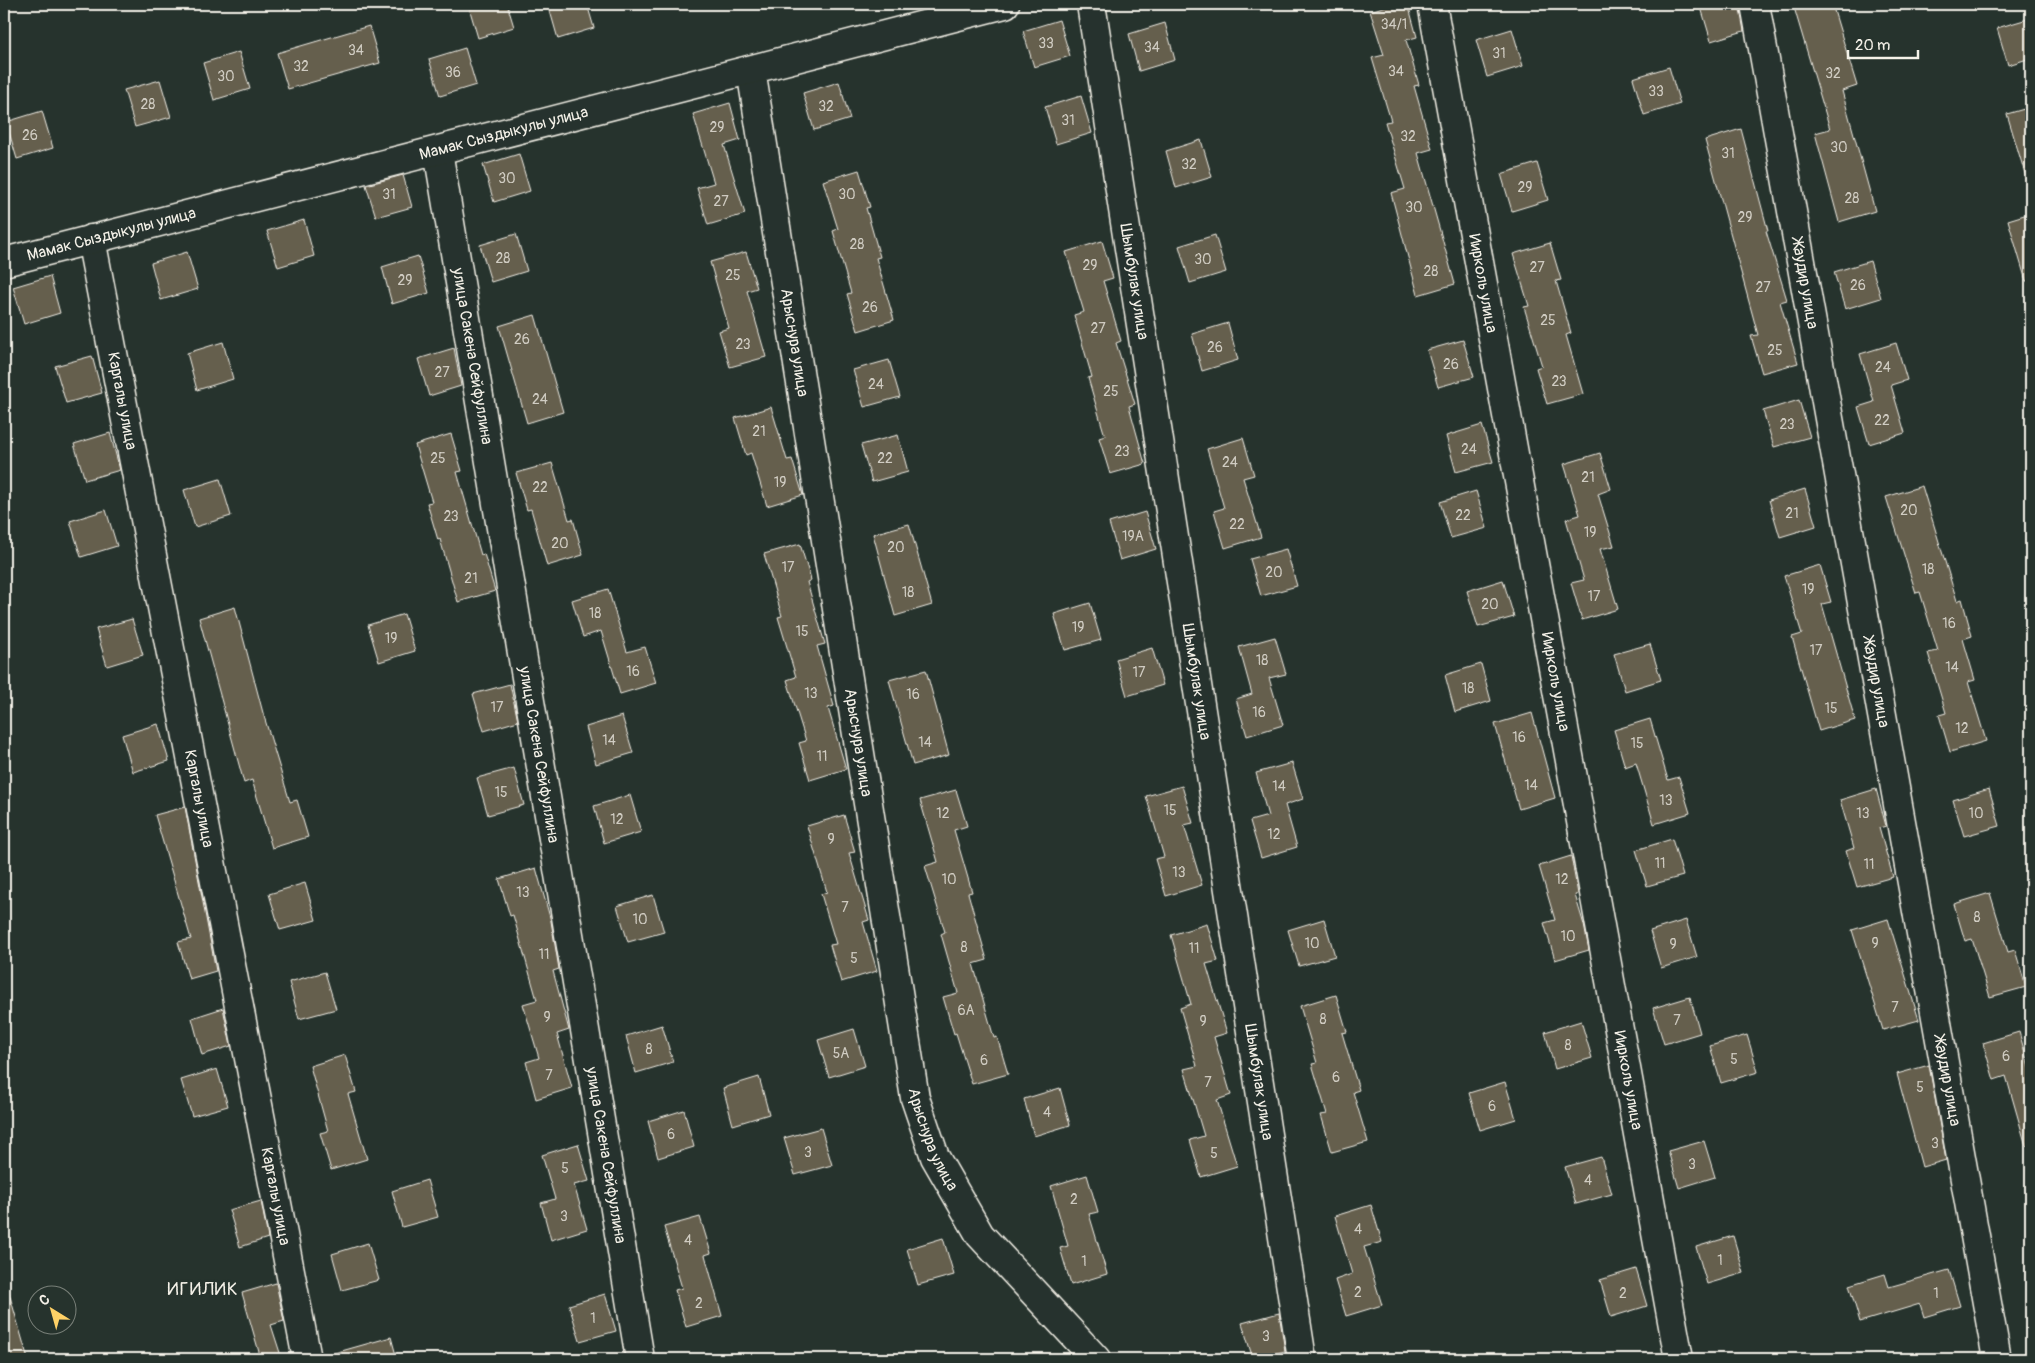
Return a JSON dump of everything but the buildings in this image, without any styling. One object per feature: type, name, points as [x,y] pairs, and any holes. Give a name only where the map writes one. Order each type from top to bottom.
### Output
[{"type":"street","name":"Мамак Сыздыкулы улица","points":[[4,262],[91,238],[438,151],[1005,4]]},
{"type":"street","name":"Шымбулак улица","points":[[1091,4],[1302,1359]]},
{"type":"street","name":"Иирколь улица","points":[[1432,4],[1679,1359]]},
{"type":"street","name":"Жаудир улица","points":[[1756,4],[1997,1359]]},
{"type":"street","name":"Арыснура улица","points":[[752,70],[915,1098],[935,1157],[980,1235],[1096,1359]]},
{"type":"street","name":"улица Сакена Сейфуллина","points":[[438,151],[640,1359]]},
{"type":"street","name":"Каргалы улица","points":[[91,238],[307,1359]]},
{"type":"district","name":"ИГИЛИК","points":[[203,1289]]}]
